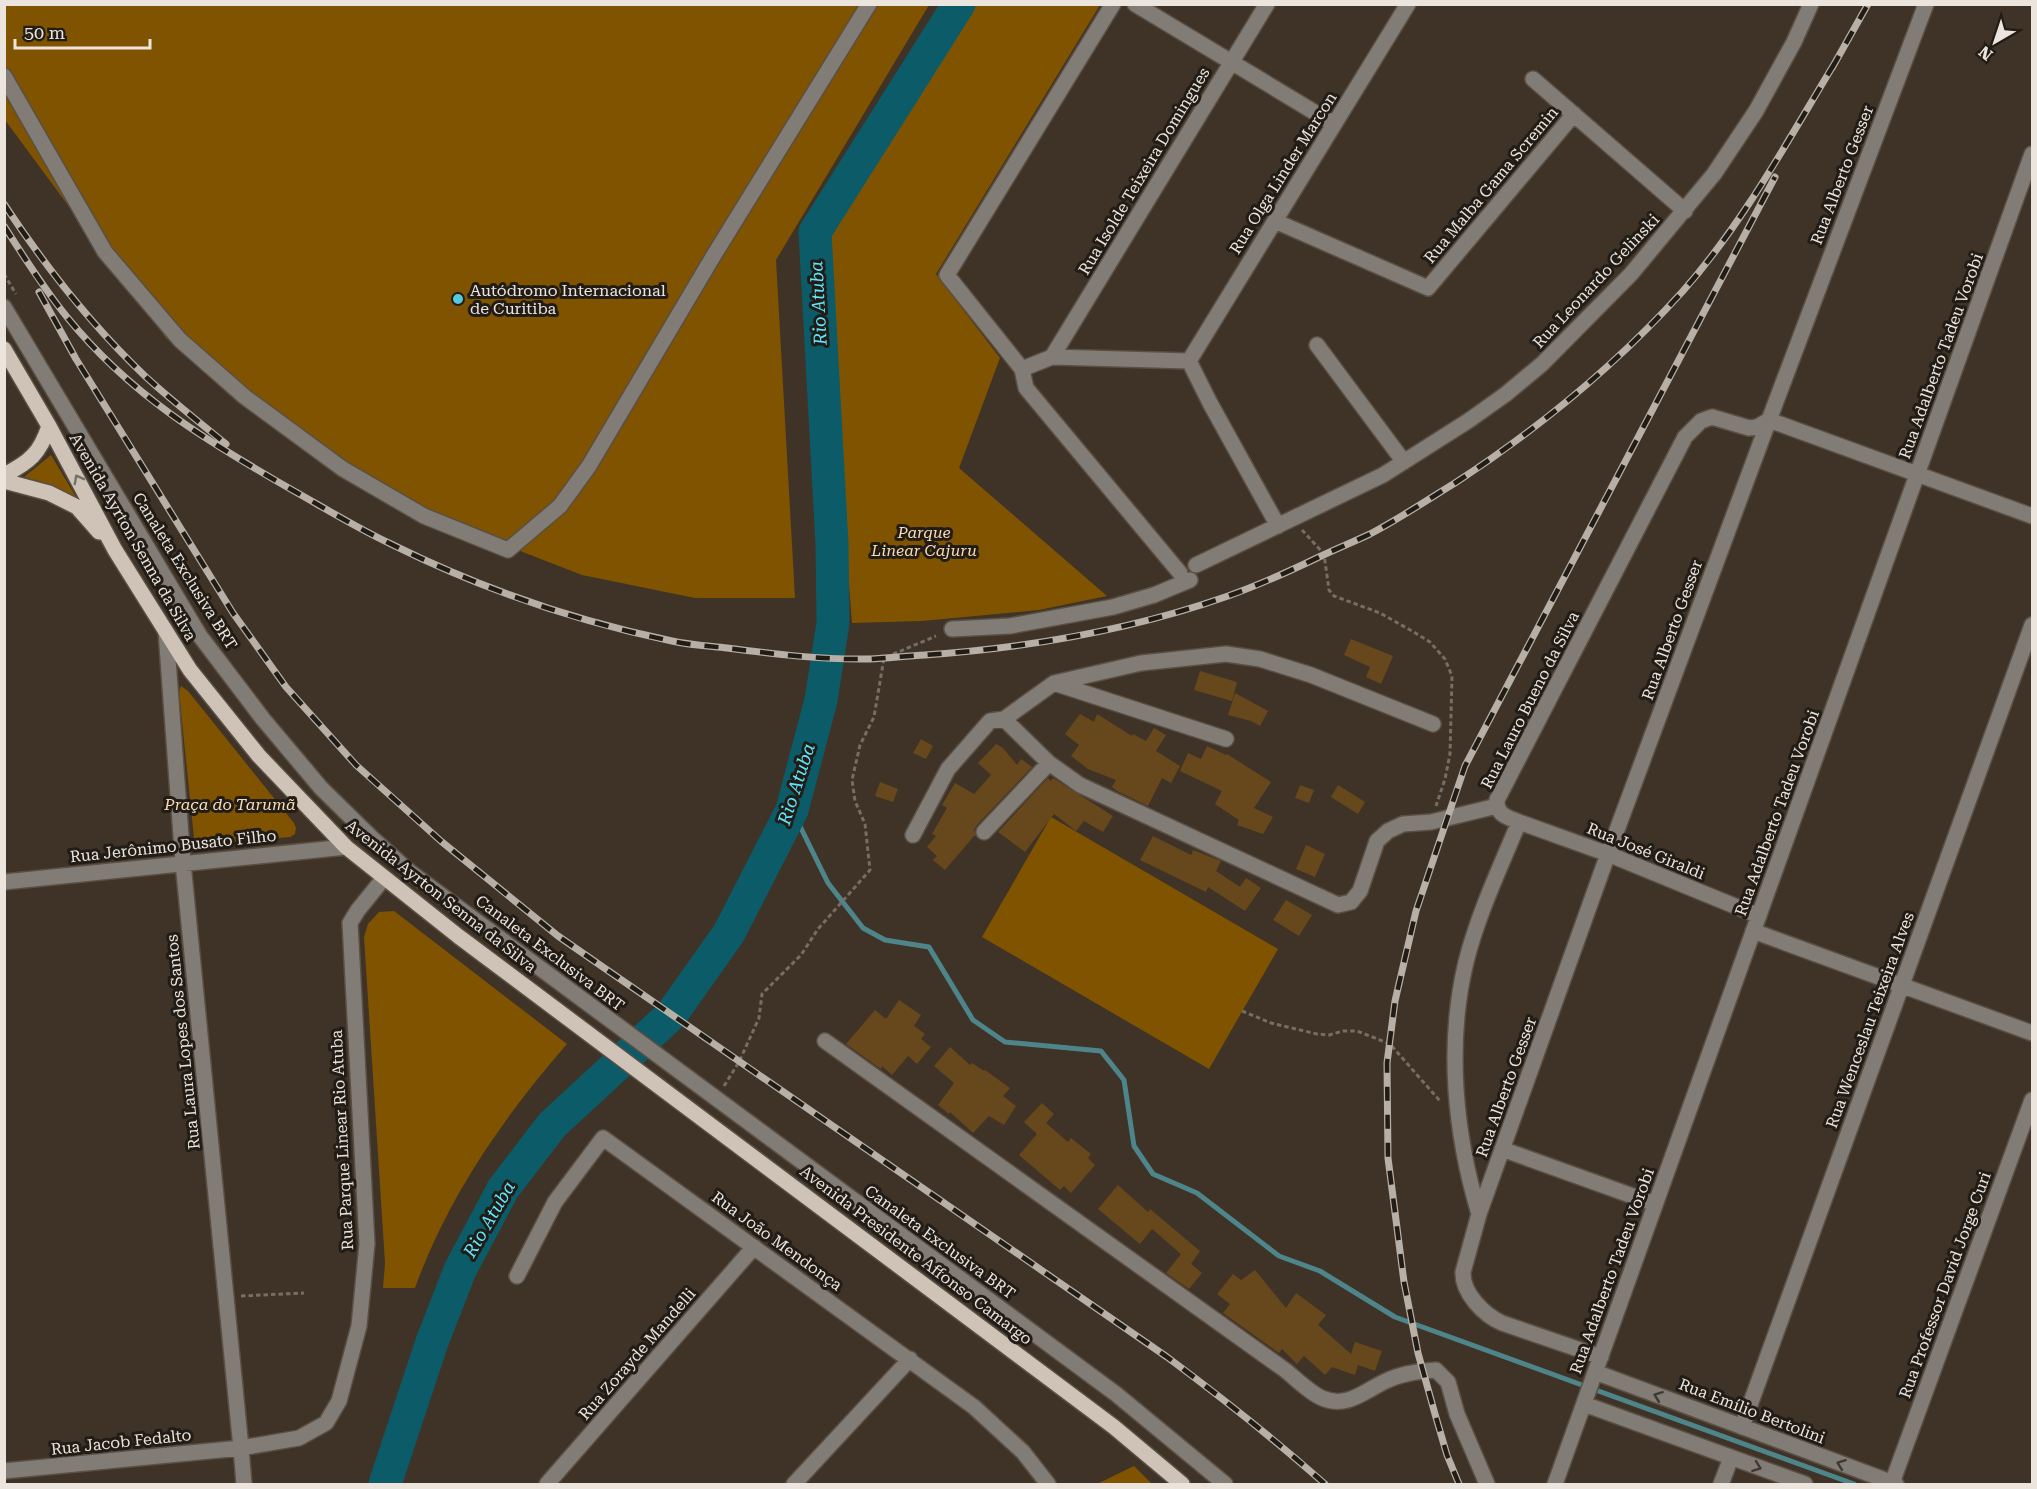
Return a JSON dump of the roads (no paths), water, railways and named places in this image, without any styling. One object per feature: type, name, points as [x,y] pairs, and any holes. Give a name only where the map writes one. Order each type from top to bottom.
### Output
[{"type":"main road","name":"Avenida Ayrton Senna da Silva","points":[[4,349],[49,426],[116,550],[165,632],[190,670],[259,756],[346,847],[533,992],[624,1059]]},
{"type":"main road","points":[[4,475],[35,456],[44,441],[49,426]]},
{"type":"main road","points":[[4,481],[49,494],[77,507],[116,550]]},
{"type":"main road","name":"Avenida Presidente Affonso Camargo","points":[[624,1059],[1114,1427],[1182,1485]]},
{"type":"street","points":[[4,76],[105,252],[180,340],[245,397],[343,469],[424,516],[508,550],[560,506],[589,466],[714,255],[869,4]]},
{"type":"street","points":[[952,629],[1010,626],[1113,607],[1154,595],[1185,577],[1026,388],[1022,369],[947,275],[1113,4]]},
{"type":"street","points":[[1135,4],[1334,124]]},
{"type":"street","name":"Rua Isolde Teixeira Domingues","points":[[1052,357],[1267,4]]},
{"type":"street","name":"Rua Olga Linder Marcon","points":[[1189,361],[1408,4]]},
{"type":"street","name":"Rua Leonardo Gelinski","points":[[1185,577],[1195,578],[1198,573],[1196,565],[1360,487],[1404,462],[1468,421],[1542,364],[1624,282],[1720,167],[1756,111],[1811,4]]},
{"type":"street","name":"Rua Alberto Gesser","points":[[1600,1357],[1502,1323],[1489,1316],[1468,1291],[1462,1278],[1463,1272],[1479,1214],[1608,854],[1926,4]]},
{"type":"street","points":[[1533,79],[1685,211]]},
{"type":"street","name":"Rua Malba Gama Scremin","points":[[1275,221],[1428,288],[1574,114]]},
{"type":"street","name":"Rua Adalberto Tadeu Vorobi","points":[[1555,1485],[2032,154]]},
{"type":"street","name":"Canaleta Exclusiva BRT","points":[[4,307],[200,636],[263,719],[321,788],[372,838],[410,872],[1107,1387],[1159,1427],[1225,1485]]},
{"type":"street","points":[[1317,345],[1404,462]]},
{"type":"street","points":[[1022,369],[1052,357],[1189,361],[1210,404],[1285,522]]},
{"type":"street","name":"Rua Lauro Bueno da Silva","points":[[1519,822],[1502,815],[1497,806],[1497,800],[1685,437],[1701,421],[1712,417],[1749,428],[1757,427],[1769,420]]},
{"type":"street","points":[[1769,420],[2032,516]]},
{"type":"street","name":"Rua Wenceslau Teixeira Alves","points":[[1742,1427],[2032,626]]},
{"type":"street","name":"Rua Laura Lopes dos Santos","points":[[165,632],[183,863],[228,1297],[241,1448]]},
{"type":"street","points":[[913,835],[948,769],[990,721],[1004,719],[1054,683],[1141,663],[1226,654],[1260,659],[1311,675],[1433,724]]},
{"type":"street","points":[[1054,683],[1226,740]]},
{"type":"street","points":[[1004,719],[1049,763],[1080,785],[1338,905],[1351,902],[1360,891],[1377,841],[1388,831],[1403,824],[1431,822],[1497,806]]},
{"type":"street","points":[[984,832],[1049,763]]},
{"type":"street","points":[[1479,1214],[1467,1175],[1460,1123],[1455,1062],[1458,1009],[1466,962],[1519,822]]},
{"type":"street","name":"Rua José Giraldi","points":[[1519,822],[1608,854],[1759,916]]},
{"type":"street","name":"Rua Jerônimo Busato Filho","points":[[4,882],[346,847]]},
{"type":"street","name":"Rua Parque Linear Rio Atuba","points":[[241,1448],[299,1438],[326,1423],[339,1401],[359,1326],[367,1244],[350,923],[384,878]]},
{"type":"street","points":[[1753,931],[2032,1033]]},
{"type":"street","points":[[825,1041],[1321,1398],[1345,1402],[1367,1393],[1387,1380],[1423,1370],[1436,1370],[1448,1382],[1457,1414],[1487,1485]]},
{"type":"street","name":"Rua Professor David Jorge Curi","points":[[1894,1484],[2032,1100]]},
{"type":"street","name":"Rua João Mendonça","points":[[517,1276],[555,1202],[603,1138],[910,1359],[1000,1428],[1023,1452],[1048,1485]]},
{"type":"street","points":[[1502,1149],[1655,1204]]},
{"type":"street","name":"Rua Zorayde Mandelli","points":[[547,1485],[753,1247]]},
{"type":"street","points":[[794,1485],[910,1359]]},
{"type":"street","name":"Rua Emílio Bertolini","points":[[1595,1372],[1894,1484]]},
{"type":"street","points":[[1584,1404],[1804,1485]]},
{"type":"street","points":[[241,1448],[244,1485]]},
{"type":"street","name":"Rua Jacob Fedalto","points":[[4,1471],[241,1448]]},
{"type":"street","points":[[1721,1485],[1731,1458]]},
{"type":"waterway","name":"Rio Atuba","points":[[385,1484],[432,1342],[460,1270],[503,1189],[552,1125],[671,1015],[729,933],[792,810],[821,700],[833,623],[832,544],[815,232],[959,4]]},
{"type":"waterway","points":[[792,810],[828,883],[863,928],[885,940],[929,947],[973,1020],[1005,1042],[1101,1051],[1124,1080],[1134,1146],[1153,1174],[1197,1193],[1279,1256],[1320,1271],[1395,1317],[1854,1484]]},
{"type":"railway","points":[[1832,68],[1868,4]]},
{"type":"railway","points":[[4,226],[67,317],[91,345],[144,393],[201,435],[262,473],[378,538],[425,560],[528,602],[599,624],[679,642],[834,659],[870,659],[963,652],[1002,648],[1116,628],[1228,596],[1274,578],[1370,534],[1455,483],[1516,441],[1575,394],[1631,345],[1683,291],[1746,209],[1836,61]]},
{"type":"railway","points":[[1459,1484],[1447,1455],[1418,1353],[1404,1282],[1388,1158],[1387,1063],[1395,1001],[1416,911],[1465,766],[1775,177]]},
{"type":"railway","points":[[4,204],[52,272],[106,337],[156,386],[226,444]]},
{"type":"railway","points":[[39,292],[76,359],[233,613],[286,687],[356,765],[442,842],[558,936],[1167,1357],[1325,1484]]},
{"type":"place","name":"Autódromo Internacional de Curitiba","points":[[458,299]]},
{"type":"park label","name":"Parque Linear Cajuru","points":[[924,541]]},
{"type":"park label","name":"Praça do Tarumã","points":[[230,804]]}]
